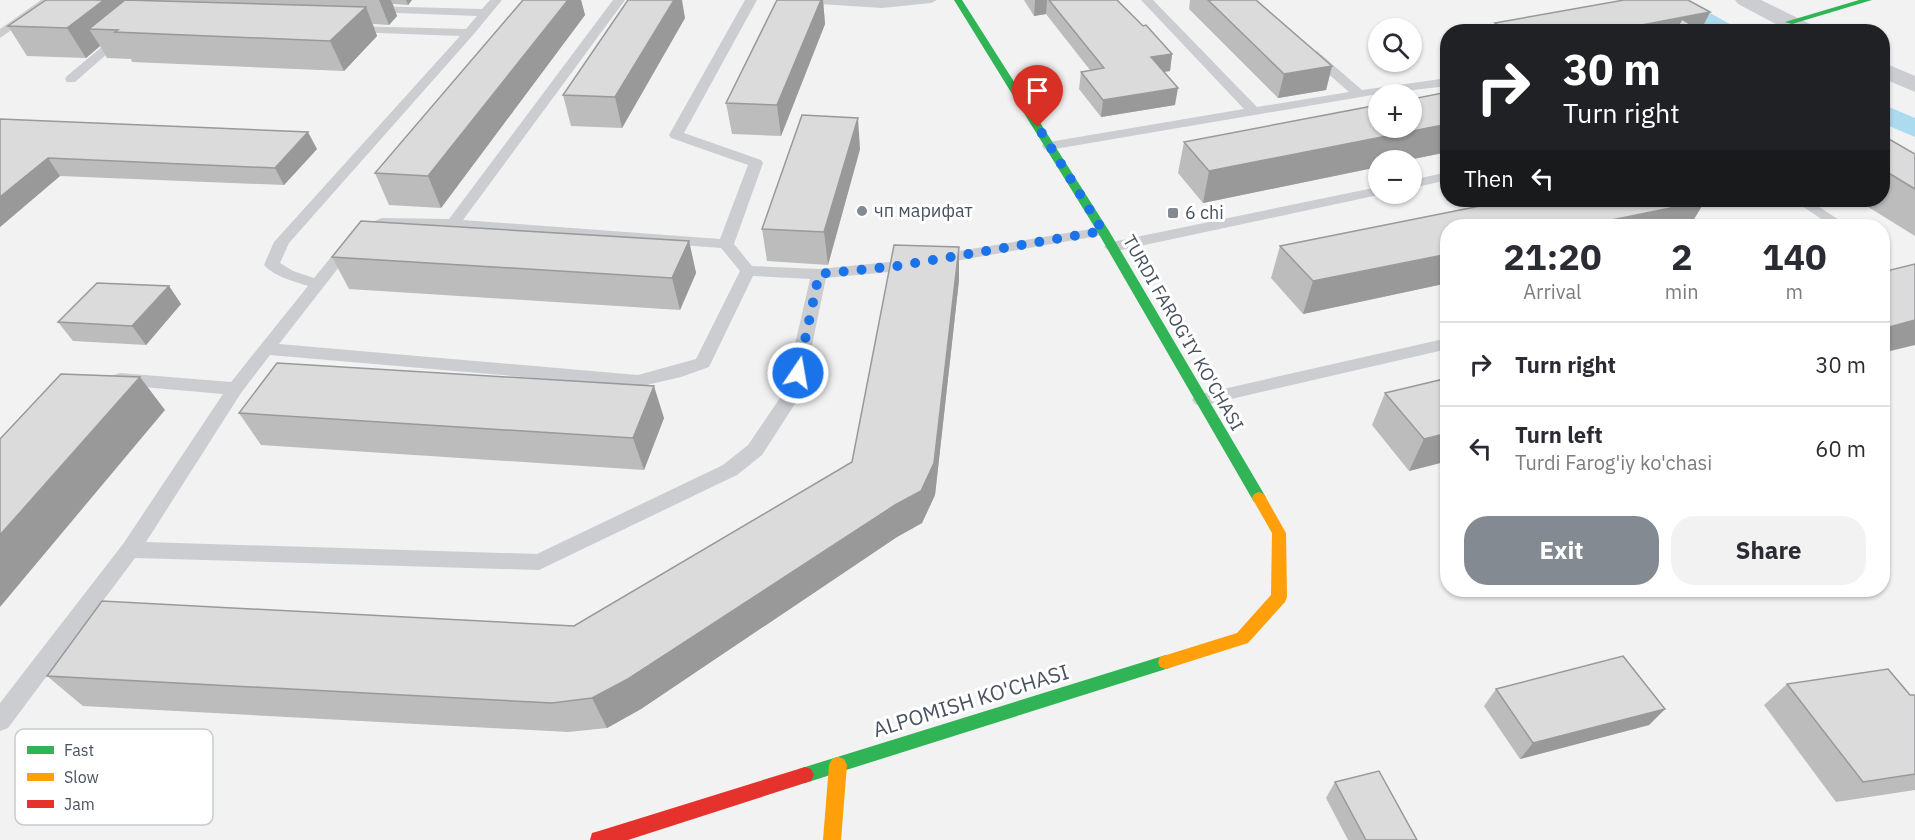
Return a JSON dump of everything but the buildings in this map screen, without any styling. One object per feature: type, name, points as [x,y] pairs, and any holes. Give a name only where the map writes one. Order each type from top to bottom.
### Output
[{"type":"street","name":"TURDI FAROG'IY KO'CHASI","points":[[958,0],[1103,231],[1279,533]]},
{"type":"street","points":[[1745,0],[1793,24]]},
{"type":"street","points":[[1789,22],[1868,0]]},
{"type":"street","points":[[1890,73],[1915,85]]},
{"type":"street","name":"ALPOMISH KO'CHASI","points":[[599,840],[1242,638],[1279,597],[1279,533]]},
{"type":"street","points":[[832,840],[838,765]]},
{"type":"lane","points":[[0,34],[48,0]]},
{"type":"lane","points":[[318,284],[287,274],[272,265],[282,242],[496,0]]},
{"type":"lane","points":[[453,224],[619,0]]},
{"type":"lane","points":[[726,244],[756,163],[676,135],[751,0]]},
{"type":"lane","points":[[803,0],[882,5],[932,0]]},
{"type":"lane","points":[[1147,0],[1254,112]]},
{"type":"lane","points":[[358,9],[485,13]]},
{"type":"lane","points":[[339,29],[469,33]]},
{"type":"lane","points":[[71,79],[129,30]]},
{"type":"lane","points":[[1305,47],[1359,94]]},
{"type":"lane","points":[[1049,146],[1359,94],[1440,83]]},
{"type":"lane","points":[[1422,182],[1440,178]]},
{"type":"lane","points":[[1112,247],[1368,192]]},
{"type":"lane","points":[[1811,207],[1830,219]]},
{"type":"lane","points":[[0,721],[130,550],[235,388],[359,232],[382,222],[453,224],[726,244],[748,271],[819,274],[898,266],[1103,231]]},
{"type":"lane","points":[[266,349],[638,381],[703,363],[748,271]]},
{"type":"lane","points":[[130,550],[538,562],[730,470],[755,450],[793,393],[819,274]]},
{"type":"lane","points":[[1201,400],[1440,345]]},
{"type":"lane","points":[[97,378],[235,388]]},
{"type":"waterway","points":[[1670,0],[1712,24]]},
{"type":"waterway","points":[[1890,116],[1915,129]]},
{"type":"traffic: fast","points":[[958,0],[1103,231],[1259,498]]},
{"type":"traffic: fast","points":[[1789,22],[1868,0]]},
{"type":"traffic: fast","points":[[805,775],[1166,662]]},
{"type":"traffic: slow","points":[[1166,662],[1242,638],[1279,597],[1279,533],[1259,498]]},
{"type":"traffic: slow","points":[[832,840],[838,765]]},
{"type":"traffic: jam","points":[[599,840],[805,775]]},
{"type":"place","name":"чп марифат","points":[[862,211]]},
{"type":"place","name":"6 chi","points":[[1173,213]]},
{"type":"route","points":[[798,373],[819,274],[898,266],[1103,231],[1038,127]]}]
